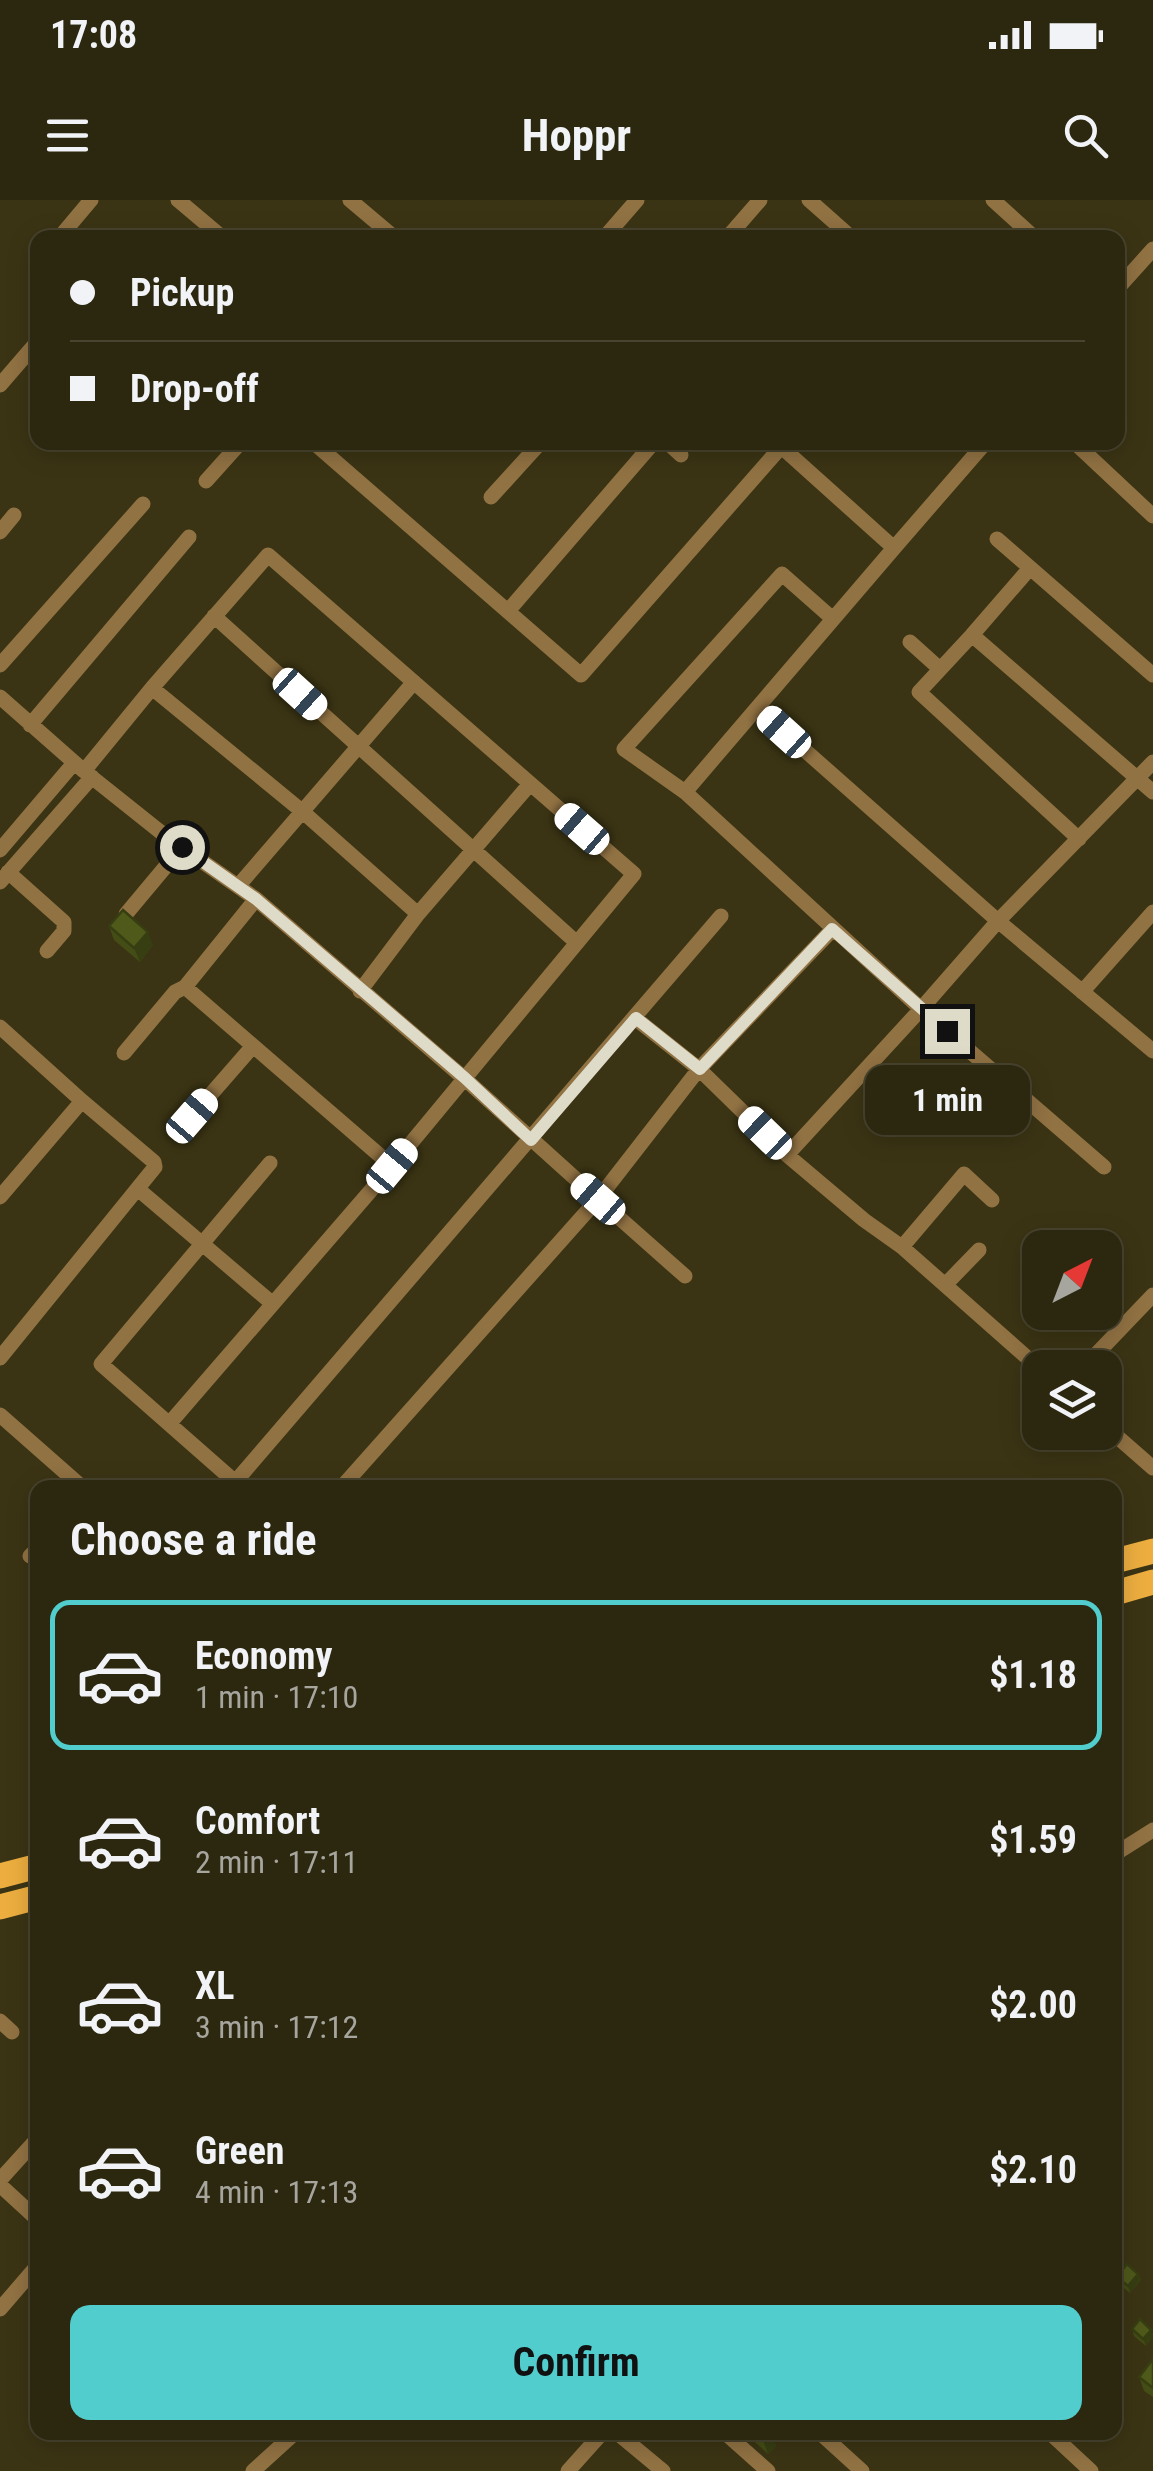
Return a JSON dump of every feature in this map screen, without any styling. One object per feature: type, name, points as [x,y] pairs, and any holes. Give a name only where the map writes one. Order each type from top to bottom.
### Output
[{"type":"main road","points":[[1122,1560],[1153,1551]]},
{"type":"main road","points":[[1122,1591],[1153,1582]]},
{"type":"main road","points":[[0,1876],[30,1868]]},
{"type":"main road","points":[[0,1907],[30,1899]]},
{"type":"street","points":[[65,230],[91,200]]},
{"type":"street","points":[[178,200],[201,230]]},
{"type":"street","points":[[350,200],[386,230]]},
{"type":"street","points":[[611,230],[637,200]]},
{"type":"street","points":[[734,230],[760,200]]},
{"type":"street","points":[[810,200],[843,230]]},
{"type":"street","points":[[993,200],[1026,230]]},
{"type":"street","points":[[1125,280],[1153,249]]},
{"type":"street","points":[[0,385],[30,349]]},
{"type":"street","points":[[206,481],[234,450]]},
{"type":"street","points":[[322,450],[582,675],[774,450]]},
{"type":"street","points":[[491,497],[533,450]]},
{"type":"street","points":[[508,612],[647,450]]},
{"type":"street","points":[[676,450],[682,455]]},
{"type":"street","points":[[784,450],[894,548]]},
{"type":"street","points":[[685,792],[979,450]]},
{"type":"street","points":[[1083,450],[1153,516]]},
{"type":"street","points":[[0,666],[142,504]]},
{"type":"street","points":[[0,532],[14,515]]},
{"type":"street","points":[[30,724],[189,537]]},
{"type":"street","points":[[996,539],[1153,675]]},
{"type":"street","points":[[47,951],[64,931],[64,922],[4,877],[83,770],[268,555],[634,874],[392,1166],[170,1424]]},
{"type":"street","points":[[1030,568],[919,692],[1079,839]]},
{"type":"street","points":[[833,619],[782,574],[624,749],[685,792],[832,929],[1104,1167]]},
{"type":"street","points":[[214,616],[577,943]]},
{"type":"street","points":[[972,635],[1153,792]]},
{"type":"street","points":[[910,642],[940,669]]},
{"type":"street","points":[[239,885],[414,682]]},
{"type":"street","points":[[152,688],[303,812],[418,914]]},
{"type":"street","points":[[0,698],[83,770],[256,899],[465,1078],[685,1276]]},
{"type":"street","points":[[758,708],[998,921],[1153,1050]]},
{"type":"street","points":[[787,1154],[998,921],[1153,762]]},
{"type":"street","points":[[2,844],[83,770]]},
{"type":"street","points":[[360,991],[418,914],[530,784]]},
{"type":"street","points":[[126,914],[182,847]]},
{"type":"street","points":[[124,1053],[174,992],[185,987],[256,899]]},
{"type":"street","points":[[1082,992],[1153,912]]},
{"type":"street","points":[[240,1480],[721,916]]},
{"type":"street","points":[[349,1480],[598,1199],[700,1069],[832,929]]},
{"type":"street","points":[[185,987],[392,1166]]},
{"type":"street","points":[[636,1018],[700,1069],[787,1154],[902,1247],[1022,1352]]},
{"type":"street","points":[[0,1027],[154,1162],[153,1173],[0,1358]]},
{"type":"street","points":[[192,1116],[253,1046]]},
{"type":"street","points":[[0,1197],[82,1101]]},
{"type":"street","points":[[231,1480],[102,1367],[102,1362],[270,1162]]},
{"type":"street","points":[[902,1247],[964,1174],[992,1200]]},
{"type":"street","points":[[139,1190],[274,1304]]},
{"type":"street","points":[[946,1285],[980,1250]]},
{"type":"street","points":[[1100,1350],[1153,1295]]},
{"type":"street","points":[[0,1415],[74,1480]]},
{"type":"street","points":[[1122,1441],[1153,1468]]},
{"type":"street","points":[[1122,1850],[1153,1830]]},
{"type":"street","points":[[30,2147],[0,2183],[30,2212]]},
{"type":"street","points":[[0,2309],[30,2274]]},
{"type":"street","points":[[258,2470],[283,2440]]},
{"type":"street","points":[[568,2471],[595,2440]]},
{"type":"street","points":[[626,2440],[663,2471]]},
{"type":"street","points":[[733,2440],[768,2471]]},
{"type":"street","points":[[828,2440],[862,2471]]},
{"type":"street","points":[[1058,2440],[1092,2471]]},
{"type":"building","points":[[123,910],[148,932],[134,948],[109,926]]},
{"type":"building","points":[[1127,2264],[1138,2274],[1128,2286],[1122,2281]]},
{"type":"building","points":[[1140,2319],[1151,2330],[1143,2339],[1132,2329]]},
{"type":"building","points":[[1153,2359],[1153,2388],[1139,2377]]},
{"type":"route","points":[[182,847],[256,899],[465,1078],[531,1140],[636,1018],[700,1069],[832,929],[947,1031]]}]
